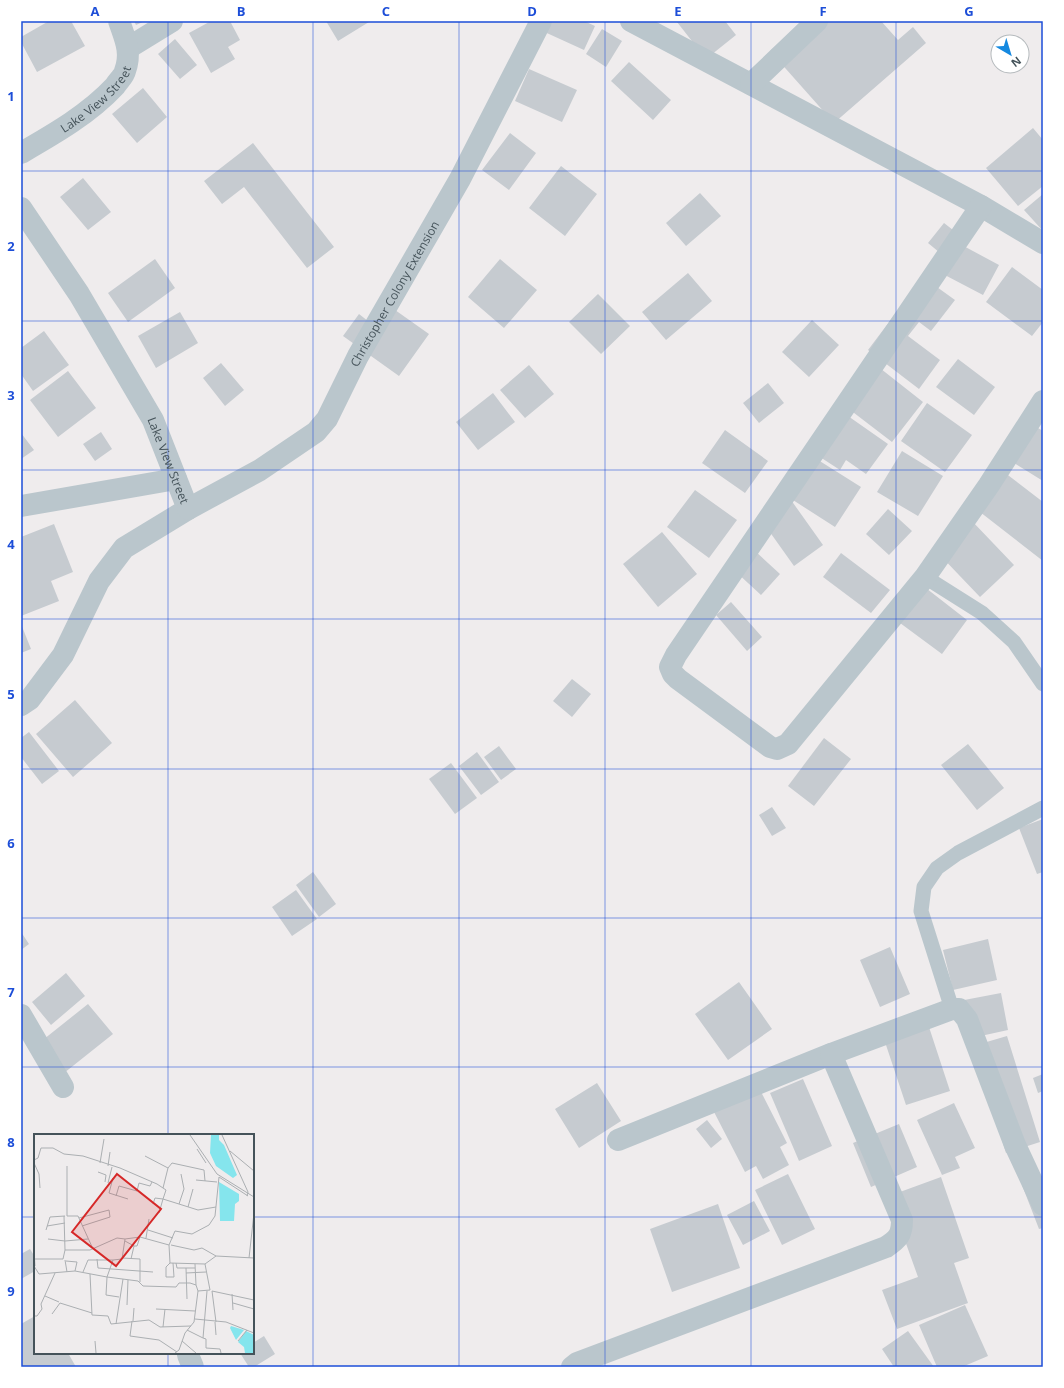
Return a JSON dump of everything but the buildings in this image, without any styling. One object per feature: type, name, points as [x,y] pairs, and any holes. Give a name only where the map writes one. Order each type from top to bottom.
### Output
[{"type":"street","name":"Lake View Street","points":[[21,153],[82,115],[107,94],[125,73],[128,60],[128,48],[119,21]]},
{"type":"street","points":[[128,48],[172,21]]},
{"type":"street","name":"Christopher Colony Extension","points":[[188,509],[260,470],[316,432],[322,426],[327,419],[358,356],[460,179],[541,21]]},
{"type":"street","points":[[631,21],[981,206],[1043,243]]},
{"type":"street","points":[[751,84],[817,21]]},
{"type":"street","points":[[981,206],[676,655],[670,667],[671,671],[678,679],[770,748],[782,748],[791,742],[925,577],[989,485],[1043,401]]},
{"type":"street","name":"Lake View Street","points":[[21,208],[79,294],[153,420],[188,509],[124,548],[99,581],[63,655],[30,699],[21,705]]},
{"type":"street","points":[[21,506],[176,479]]},
{"type":"street","points":[[618,1140],[831,1054],[952,1009],[959,1009],[966,1019],[1015,1145],[1035,1168],[1043,1204]]},
{"type":"street","points":[[21,1015],[63,1087]]},
{"type":"street","points":[[572,1367],[577,1363],[886,1247],[898,1239],[902,1226],[902,1220],[831,1054]]},
{"type":"lane","points":[[925,577],[982,612],[1014,642],[1043,684]]},
{"type":"lane","points":[[952,1009],[921,911],[924,887],[937,868],[958,853],[1043,808]]}]
